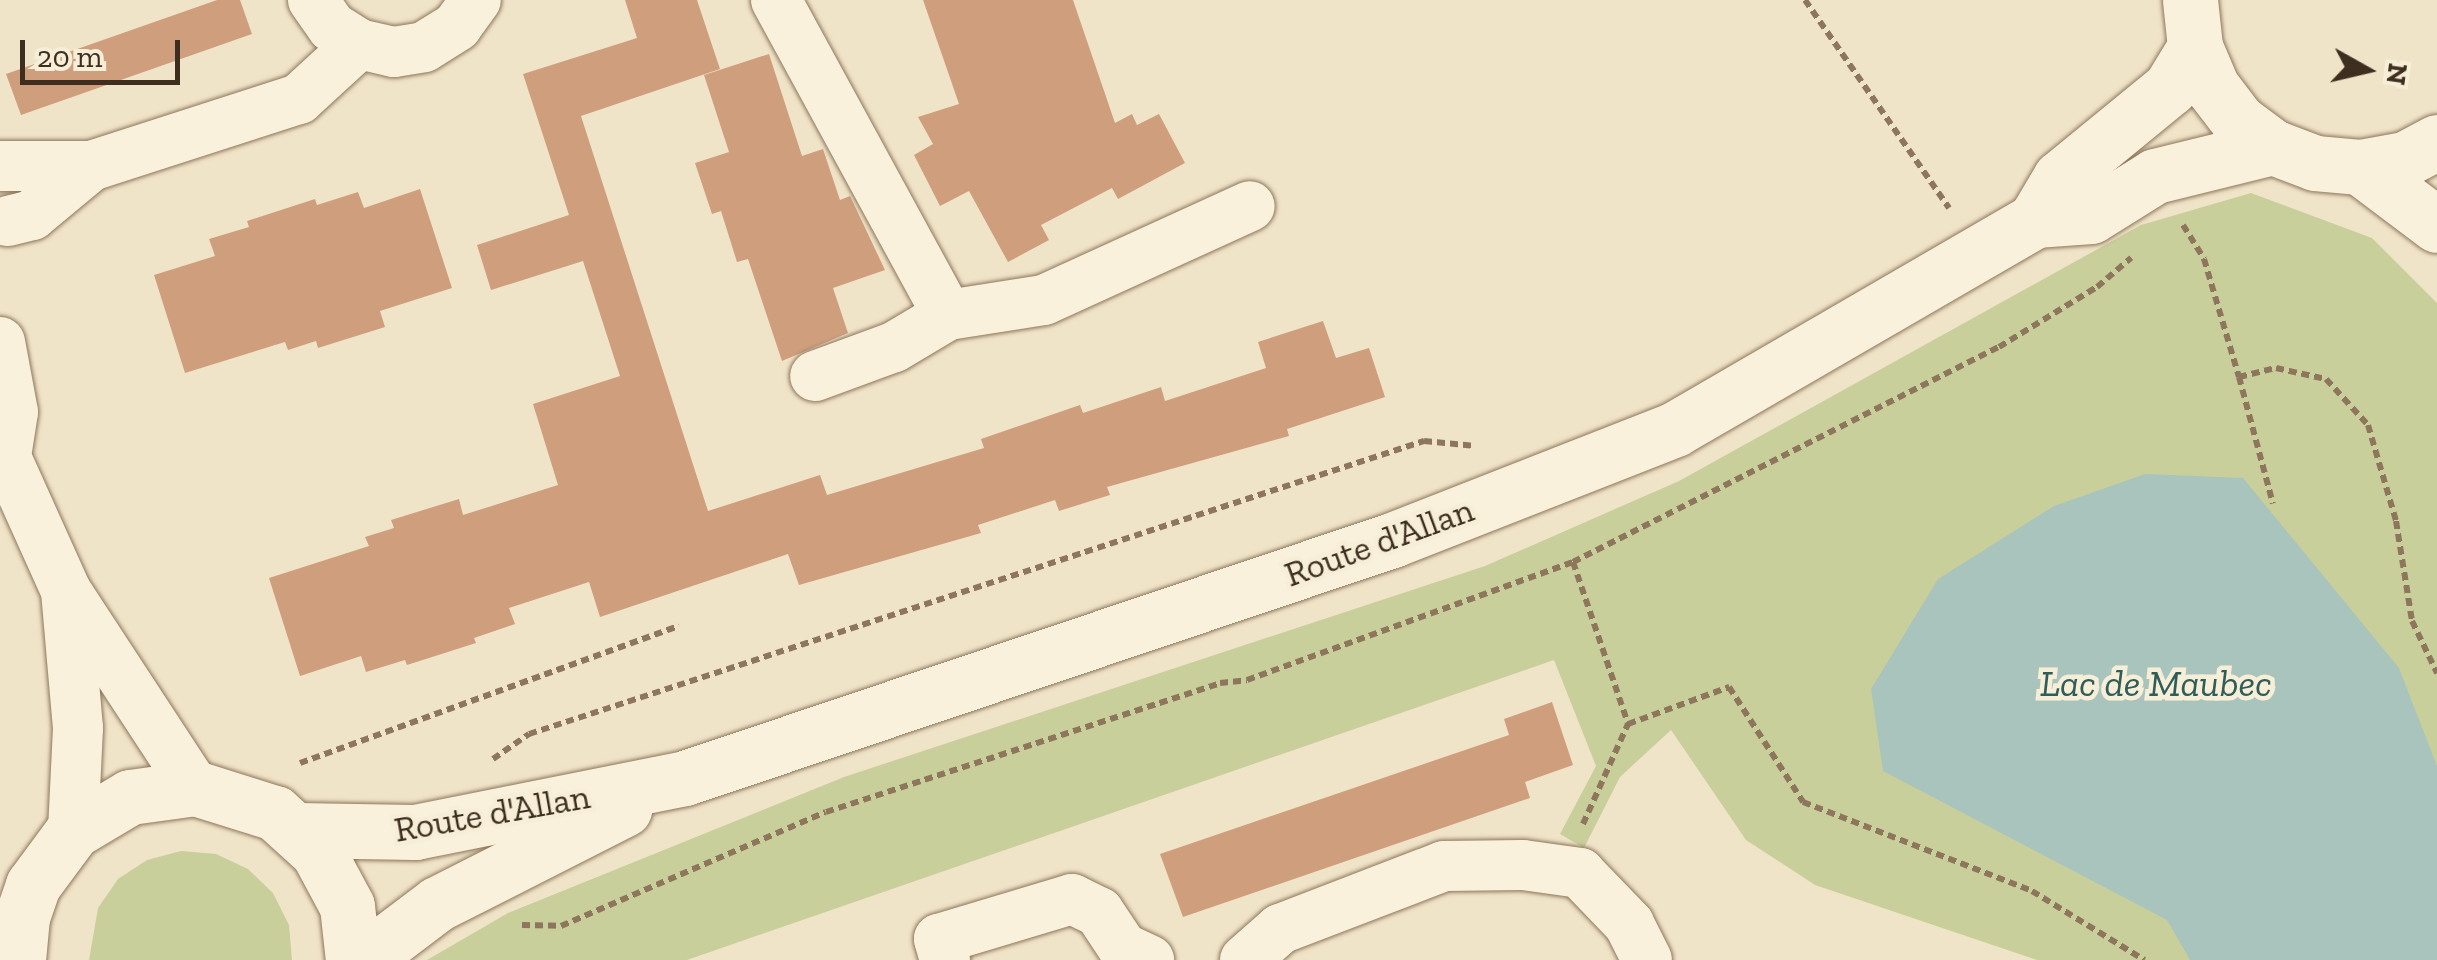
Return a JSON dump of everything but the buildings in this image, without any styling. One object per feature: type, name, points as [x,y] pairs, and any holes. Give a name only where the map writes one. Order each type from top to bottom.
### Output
[{"type":"street","points":[[313,0],[332,27],[360,44],[394,52],[424,46],[457,26],[476,0]]},
{"type":"street","points":[[776,0],[948,315]]},
{"type":"street","points":[[2192,23],[2229,110],[2273,147],[2315,163],[2360,167],[2405,159],[2437,142]]},
{"type":"street","name":"Route d'Allan","points":[[2035,220],[2060,178],[2170,88],[2192,23]]},
{"type":"street","points":[[0,166],[90,166],[299,99],[360,44]]},
{"type":"street","name":"Route d'Allan","points":[[297,830],[415,832],[684,778],[1392,540],[1675,429],[1965,232],[2035,220],[2091,216],[2155,176],[2273,147]]},
{"type":"street","points":[[3,222],[32,215],[90,166]]},
{"type":"street","points":[[2360,167],[2437,225]]},
{"type":"street","points":[[814,376],[894,347],[948,315],[1044,300],[1250,206]]},
{"type":"street","points":[[0,342],[13,412],[3,447],[66,592],[195,788]]},
{"type":"street","points":[[66,592],[78,728],[73,831]]},
{"type":"street","name":"Route d'Allan","points":[[363,960],[438,904],[684,778]]},
{"type":"street","points":[[13,937],[50,856],[73,831],[130,797],[195,788],[250,800],[297,830],[335,878],[353,960]]},
{"type":"street","points":[[1245,960],[1280,929],[1444,866],[1580,873],[1629,924],[1647,960]]},
{"type":"street","points":[[946,960],[939,939],[1072,899],[1099,912],[1123,948],[1149,960]]},
{"type":"path","points":[[1805,0],[1965,232]]},
{"type":"path","points":[[1965,232],[1966,200]]},
{"type":"path","points":[[2175,212],[2204,260],[2273,504]]},
{"type":"path","points":[[1934,220],[1965,232]]},
{"type":"path","points":[[438,904],[507,925],[561,926],[826,812],[1220,682],[1248,680],[1573,562],[2000,347],[2097,288],[2130,261],[2135,243]]},
{"type":"path","points":[[2239,377],[2276,368],[2326,378],[2368,425],[2396,521],[2412,620],[2437,673]]},
{"type":"path","points":[[483,766],[530,734],[1424,442],[1490,447]]},
{"type":"path","points":[[1562,870],[1628,724],[1573,562]]},
{"type":"path","points":[[292,766],[679,626]]},
{"type":"path","points":[[1628,724],[1730,687],[1803,802],[2032,891],[2144,960]]},
{"type":"green space","points":[[2251,193],[2372,238],[2437,303],[2437,960],[2037,960],[1815,885],[1746,840],[1671,730],[1620,777],[1584,848],[1560,834],[1596,766],[1554,660],[687,960],[427,960],[508,913],[844,777],[1485,566],[1679,481],[2141,225]]},
{"type":"green space","points":[[181,851],[216,854],[248,869],[273,893],[289,925],[292,960],[89,960],[98,908],[118,879],[147,860]]},
{"type":"water","name":"Lac de Maubec","points":[[2145,474],[2243,478],[2399,668],[2437,766],[2437,960],[2190,960],[2167,920],[1883,771],[1871,689],[1938,579],[2054,506]]}]
